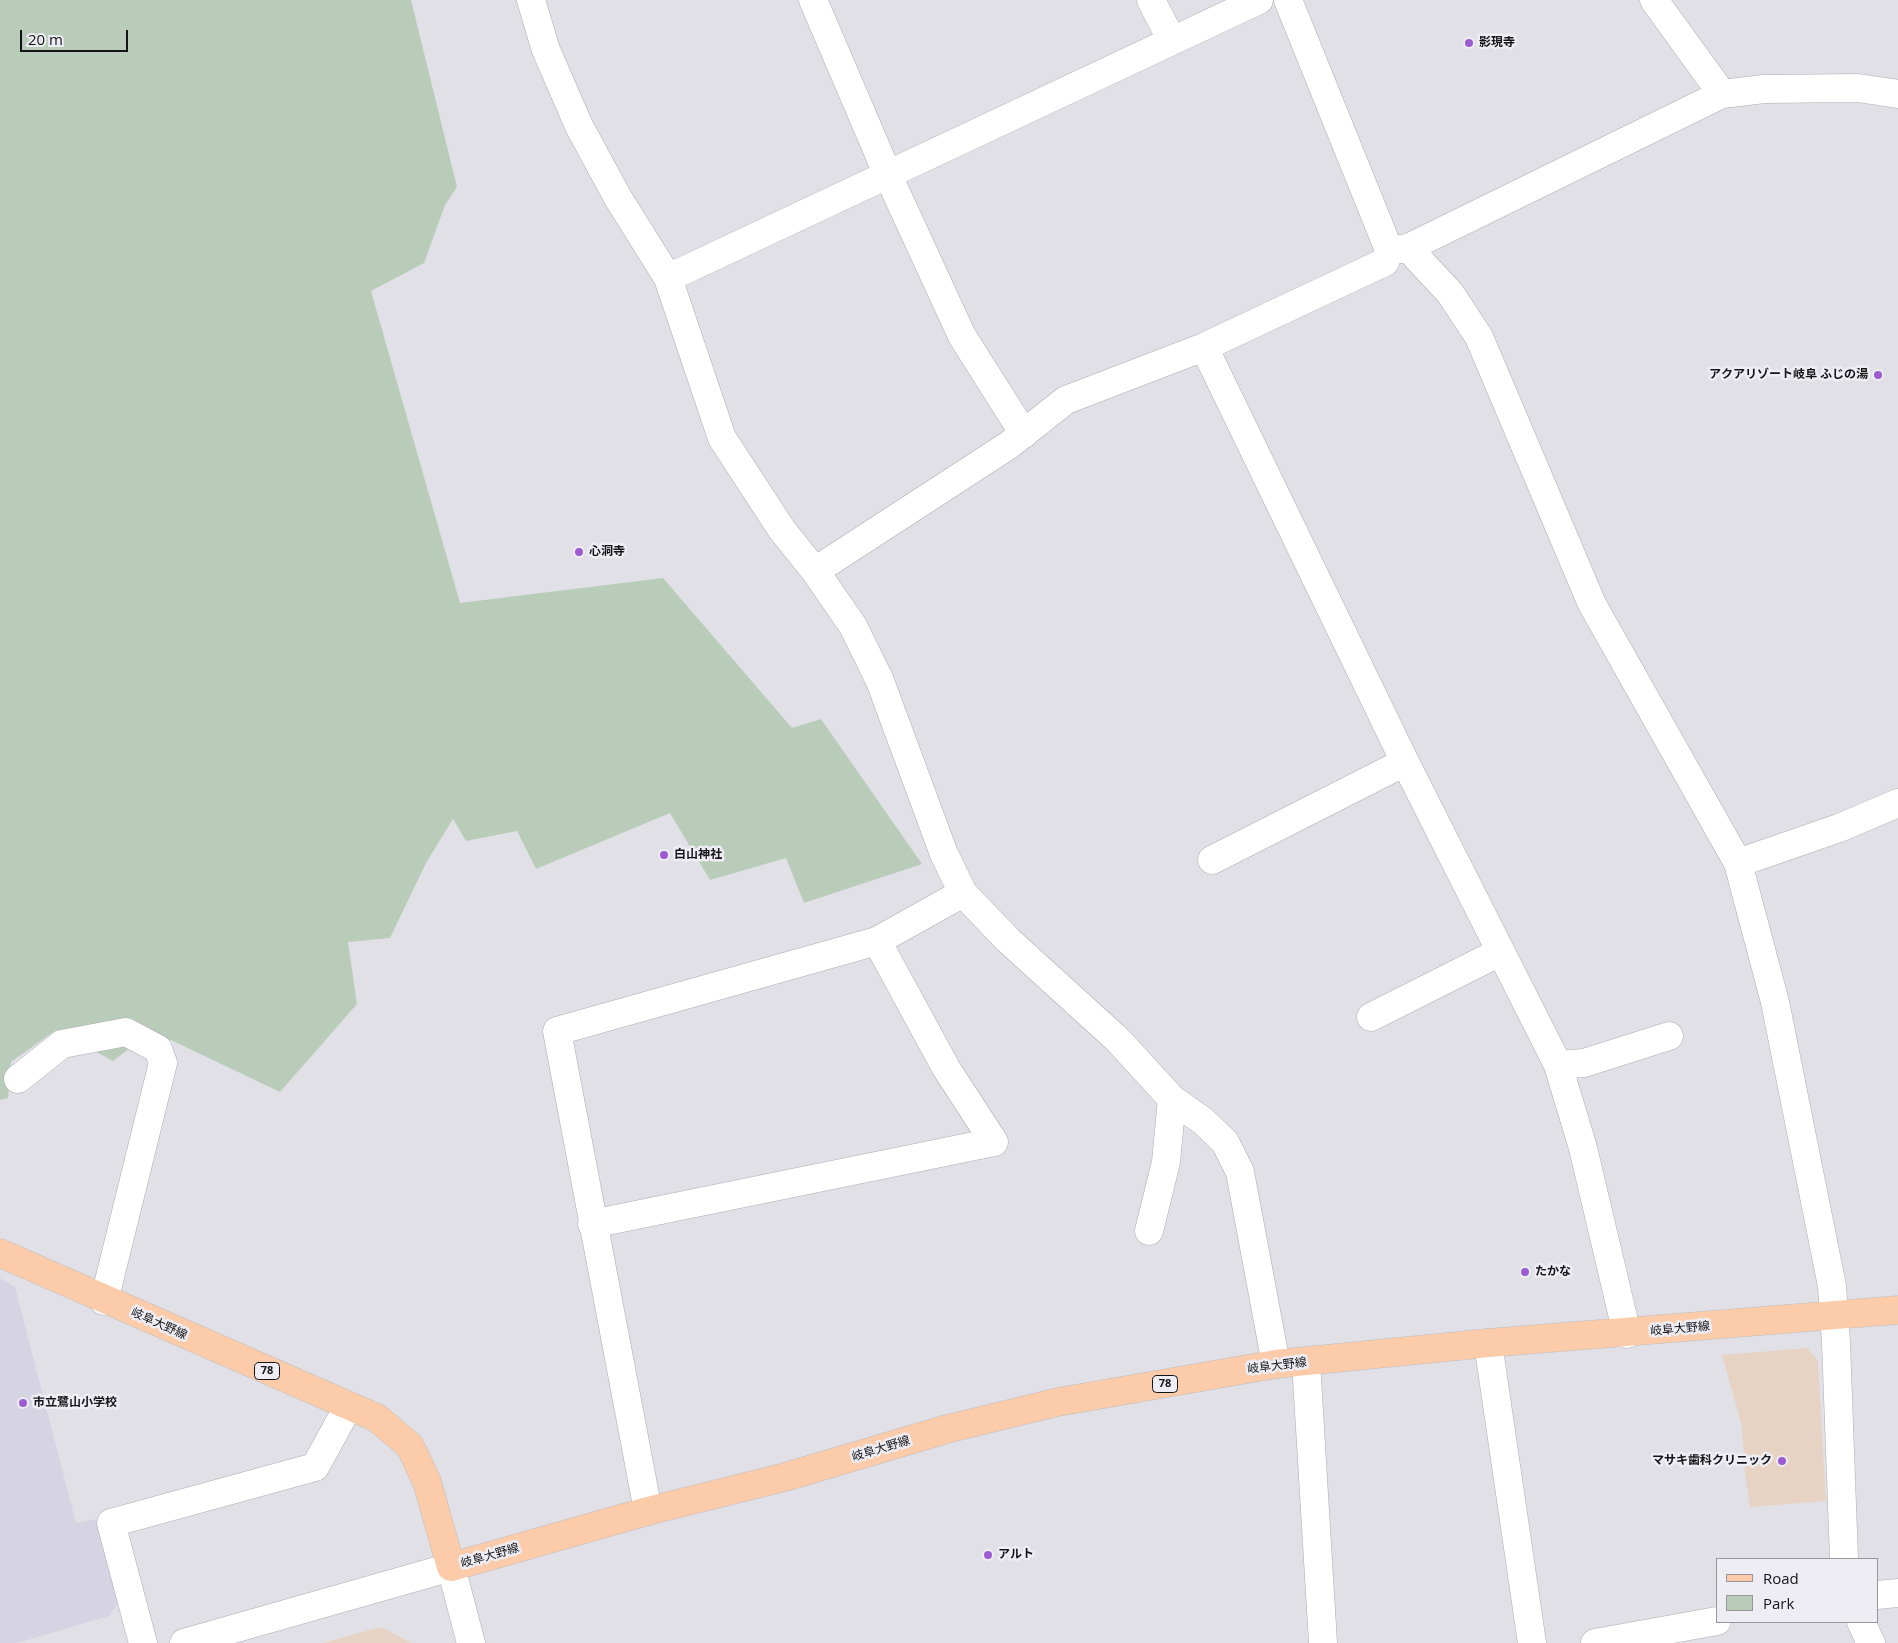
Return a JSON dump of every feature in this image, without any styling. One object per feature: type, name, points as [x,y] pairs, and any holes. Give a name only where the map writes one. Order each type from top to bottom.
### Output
[{"type":"main road","name":"岐阜大野線","points":[[0,1253],[104,1301],[377,1418],[410,1446],[427,1482],[451,1568],[648,1511],[785,1478],[947,1429],[1058,1402],[1276,1364],[1488,1343],[1627,1334],[1898,1310]]},
{"type":"street","points":[[531,0],[546,50],[579,126],[618,198],[668,278],[722,438],[782,530],[815,571],[853,626],[880,681],[944,854],[963,893],[1008,940],[1118,1040],[1172,1099],[1203,1121],[1225,1142],[1240,1172],[1276,1364]]},
{"type":"street","points":[[812,0],[887,173],[962,336],[1024,434]]},
{"type":"street","points":[[1151,0],[1172,41]]},
{"type":"street","points":[[668,278],[887,173],[1259,0]]},
{"type":"street","points":[[1288,0],[1399,249],[1450,293],[1479,336],[1592,604],[1738,863],[1775,1002],[1832,1286],[1835,1315],[1844,1558]]},
{"type":"street","points":[[1654,0],[1722,94]]},
{"type":"street","points":[[815,571],[1024,434],[1066,400],[1204,347],[1385,262],[1399,249],[1722,94],[1764,89],[1858,88],[1898,94]]},
{"type":"street","points":[[1204,347],[1405,762],[1558,1065],[1583,1148],[1627,1334]]},
{"type":"street","points":[[1212,860],[1405,762]]},
{"type":"street","points":[[1738,863],[1839,828],[1898,803]]},
{"type":"street","points":[[648,1511],[634,1428],[592,1224],[557,1031],[877,941],[963,893]]},
{"type":"street","points":[[592,1224],[994,1142],[946,1068],[877,941]]},
{"type":"street","points":[[1372,1017],[1500,952]]},
{"type":"street","points":[[18,1079],[62,1044],[126,1032],[158,1049],[163,1064],[104,1301]]},
{"type":"street","points":[[1558,1065],[1584,1063],[1669,1036]]},
{"type":"street","points":[[1149,1231],[1166,1162],[1172,1099]]},
{"type":"street","points":[[1488,1343],[1532,1643]]},
{"type":"street","points":[[1306,1362],[1323,1643]]},
{"type":"street","points":[[144,1643],[112,1523],[315,1467],[348,1407]]},
{"type":"street","points":[[184,1643],[451,1568],[471,1643]]},
{"type":"street","points":[[1878,1595],[1898,1593]]},
{"type":"street","points":[[1595,1643],[1716,1621]]},
{"type":"street","points":[[1861,1623],[1871,1643]]},
{"type":"shaded area","name":"市立鷺山小学校","points":[[0,1278],[15,1287],[76,1523],[96,1519],[118,1603],[109,1616],[17,1643],[0,1643]]},
{"type":"shaded area","points":[[1807,1348],[1818,1361],[1826,1501],[1750,1507],[1745,1473],[1742,1427],[1722,1355]]},
{"type":"shaded area","points":[[381,1627],[411,1643],[323,1643]]},
{"type":"green space","points":[[0,0],[411,0],[457,187],[445,205],[424,263],[371,291],[460,603],[663,578],[792,728],[821,719],[922,864],[804,903],[786,858],[710,880],[670,813],[536,869],[517,831],[466,841],[453,819],[426,863],[390,938],[348,942],[357,1004],[280,1092],[152,1031],[113,1061],[56,1030],[11,1062],[8,1098],[0,1100]]},
{"type":"place","name":"影現寺","points":[[1469,43]]},
{"type":"place","name":"アクアリゾート岐阜 ふじの湯","points":[[1878,375]]},
{"type":"place","name":"心洞寺","points":[[579,552]]},
{"type":"place","name":"白山神社","points":[[664,855]]},
{"type":"place","name":"たかな","points":[[1525,1272]]},
{"type":"place","name":"市立鷺山小学校","points":[[23,1403]]},
{"type":"place","name":"マサキ歯科クリニック","points":[[1782,1461]]},
{"type":"place","name":"アルト","points":[[988,1555]]}]
